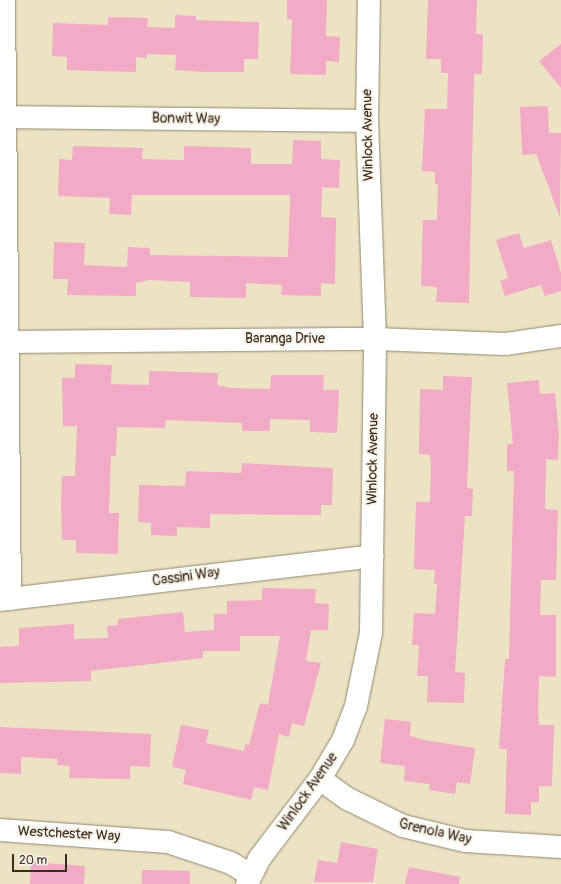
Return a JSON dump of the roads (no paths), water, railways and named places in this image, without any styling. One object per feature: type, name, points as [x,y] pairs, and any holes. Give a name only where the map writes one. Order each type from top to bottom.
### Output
[{"type":"street","points":[[4,0],[8,342],[5,600]]},
{"type":"street","name":"Winlock Avenue","points":[[248,880],[320,780],[343,740],[365,670],[371,633],[375,339],[367,121],[369,0]]},
{"type":"street","name":"Bonwit Way","points":[[5,117],[367,121]]},
{"type":"street","name":"Baranga Drive","points":[[8,342],[375,339],[505,344],[561,336]]},
{"type":"street","name":"Cassini Way","points":[[5,600],[259,566],[372,556]]},
{"type":"street","name":"Grenola Way","points":[[320,780],[373,813],[403,826],[465,841],[561,847]]},
{"type":"street","name":"Westchester Way","points":[[0,830],[168,842],[209,854],[248,880]]}]
